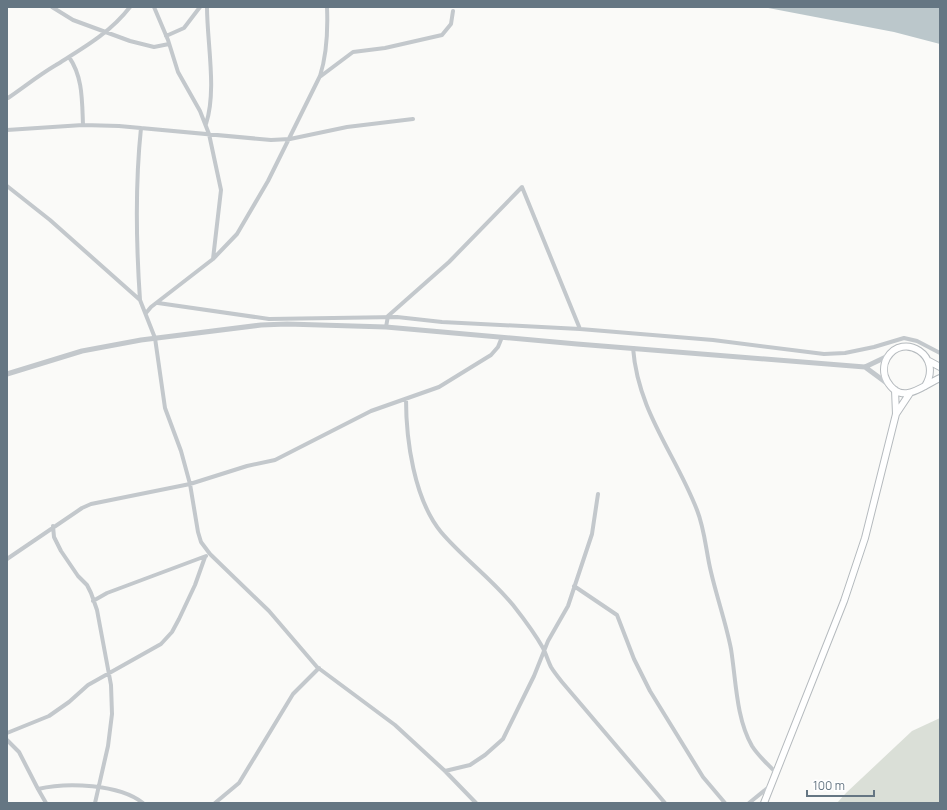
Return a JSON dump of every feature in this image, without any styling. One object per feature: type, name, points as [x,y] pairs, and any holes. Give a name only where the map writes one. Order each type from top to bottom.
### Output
[{"type":"main road","points":[[910,394],[895,390],[889,385],[884,371],[888,356],[900,348],[914,348],[925,355],[929,361],[940,367]]},
{"type":"main road","points":[[925,386],[930,374],[929,361]]},
{"type":"main road","points":[[896,414],[910,394],[940,378]]},
{"type":"main road","points":[[764,803],[844,601],[862,550],[896,414],[895,390]]},
{"type":"street","points":[[52,7],[72,20],[130,41],[154,47],[169,44]]},
{"type":"street","points":[[8,98],[31,80],[85,48],[106,32],[130,7]]},
{"type":"street","points":[[154,7],[169,44],[178,72],[206,125],[209,134],[220,190],[212,259]]},
{"type":"street","points":[[166,36],[184,28],[200,7]]},
{"type":"street","points":[[206,125],[210,107],[211,60],[207,7]]},
{"type":"street","points":[[146,313],[212,259],[228,244],[244,223],[290,139],[320,76],[324,62],[327,39],[327,7]]},
{"type":"street","points":[[320,76],[353,52],[385,48],[442,35],[451,24],[453,11]]},
{"type":"street","points":[[69,58],[80,82],[84,125]]},
{"type":"street","points":[[7,130],[84,125],[141,128],[271,140],[290,139],[347,127],[413,119]]},
{"type":"street","points":[[141,128],[137,175],[136,234],[140,300],[155,338],[165,408],[181,451],[190,484],[201,542],[210,554],[269,611],[319,668],[378,712],[445,771],[476,803]]},
{"type":"street","points":[[7,186],[67,235],[140,300]]},
{"type":"street","points":[[386,326],[387,318],[449,262],[522,187],[580,328]]},
{"type":"street","points":[[158,303],[281,320],[387,318],[580,328],[713,340],[824,354],[845,353],[874,347],[904,338],[918,341],[940,353]]},
{"type":"street","points":[[7,374],[82,351],[155,338],[261,325],[386,326],[633,348],[865,366],[888,356]]},
{"type":"street","points":[[7,560],[33,543],[53,526],[91,504],[190,484],[247,466],[275,460],[372,411],[439,387],[491,355],[498,347],[502,336]]},
{"type":"street","points":[[633,348],[634,364],[646,408],[684,481],[703,529],[711,571],[729,638],[745,726],[752,745],[762,759],[776,773]]},
{"type":"street","points":[[865,366],[889,385]]},
{"type":"street","points":[[406,399],[406,421],[414,471],[422,497],[433,520],[451,544],[504,594],[528,624],[544,650],[551,668],[665,803]]},
{"type":"street","points":[[445,771],[470,765],[485,755],[502,739],[534,676],[544,650],[568,606],[592,534],[598,494]]},
{"type":"street","points":[[53,526],[54,537],[61,551],[78,576],[87,585],[97,610],[112,699],[106,758],[97,788],[95,803]]},
{"type":"street","points":[[93,601],[107,593],[210,554]]},
{"type":"street","points":[[7,733],[49,716],[69,702],[88,685],[162,644],[172,632],[195,585],[205,557]]},
{"type":"street","points":[[574,586],[618,614],[634,659],[650,691],[703,777],[725,803]]},
{"type":"street","points":[[215,803],[240,783],[293,694],[319,668]]},
{"type":"street","points":[[7,740],[19,752],[46,803]]},
{"type":"street","points":[[749,803],[772,784]]},
{"type":"street","points":[[38,789],[63,785],[112,789],[129,794],[143,803]]},
{"type":"shaded area","points":[[763,7],[940,7],[940,44],[894,32]]},
{"type":"shaded area","points":[[940,718],[940,803],[837,803],[912,731]]}]
